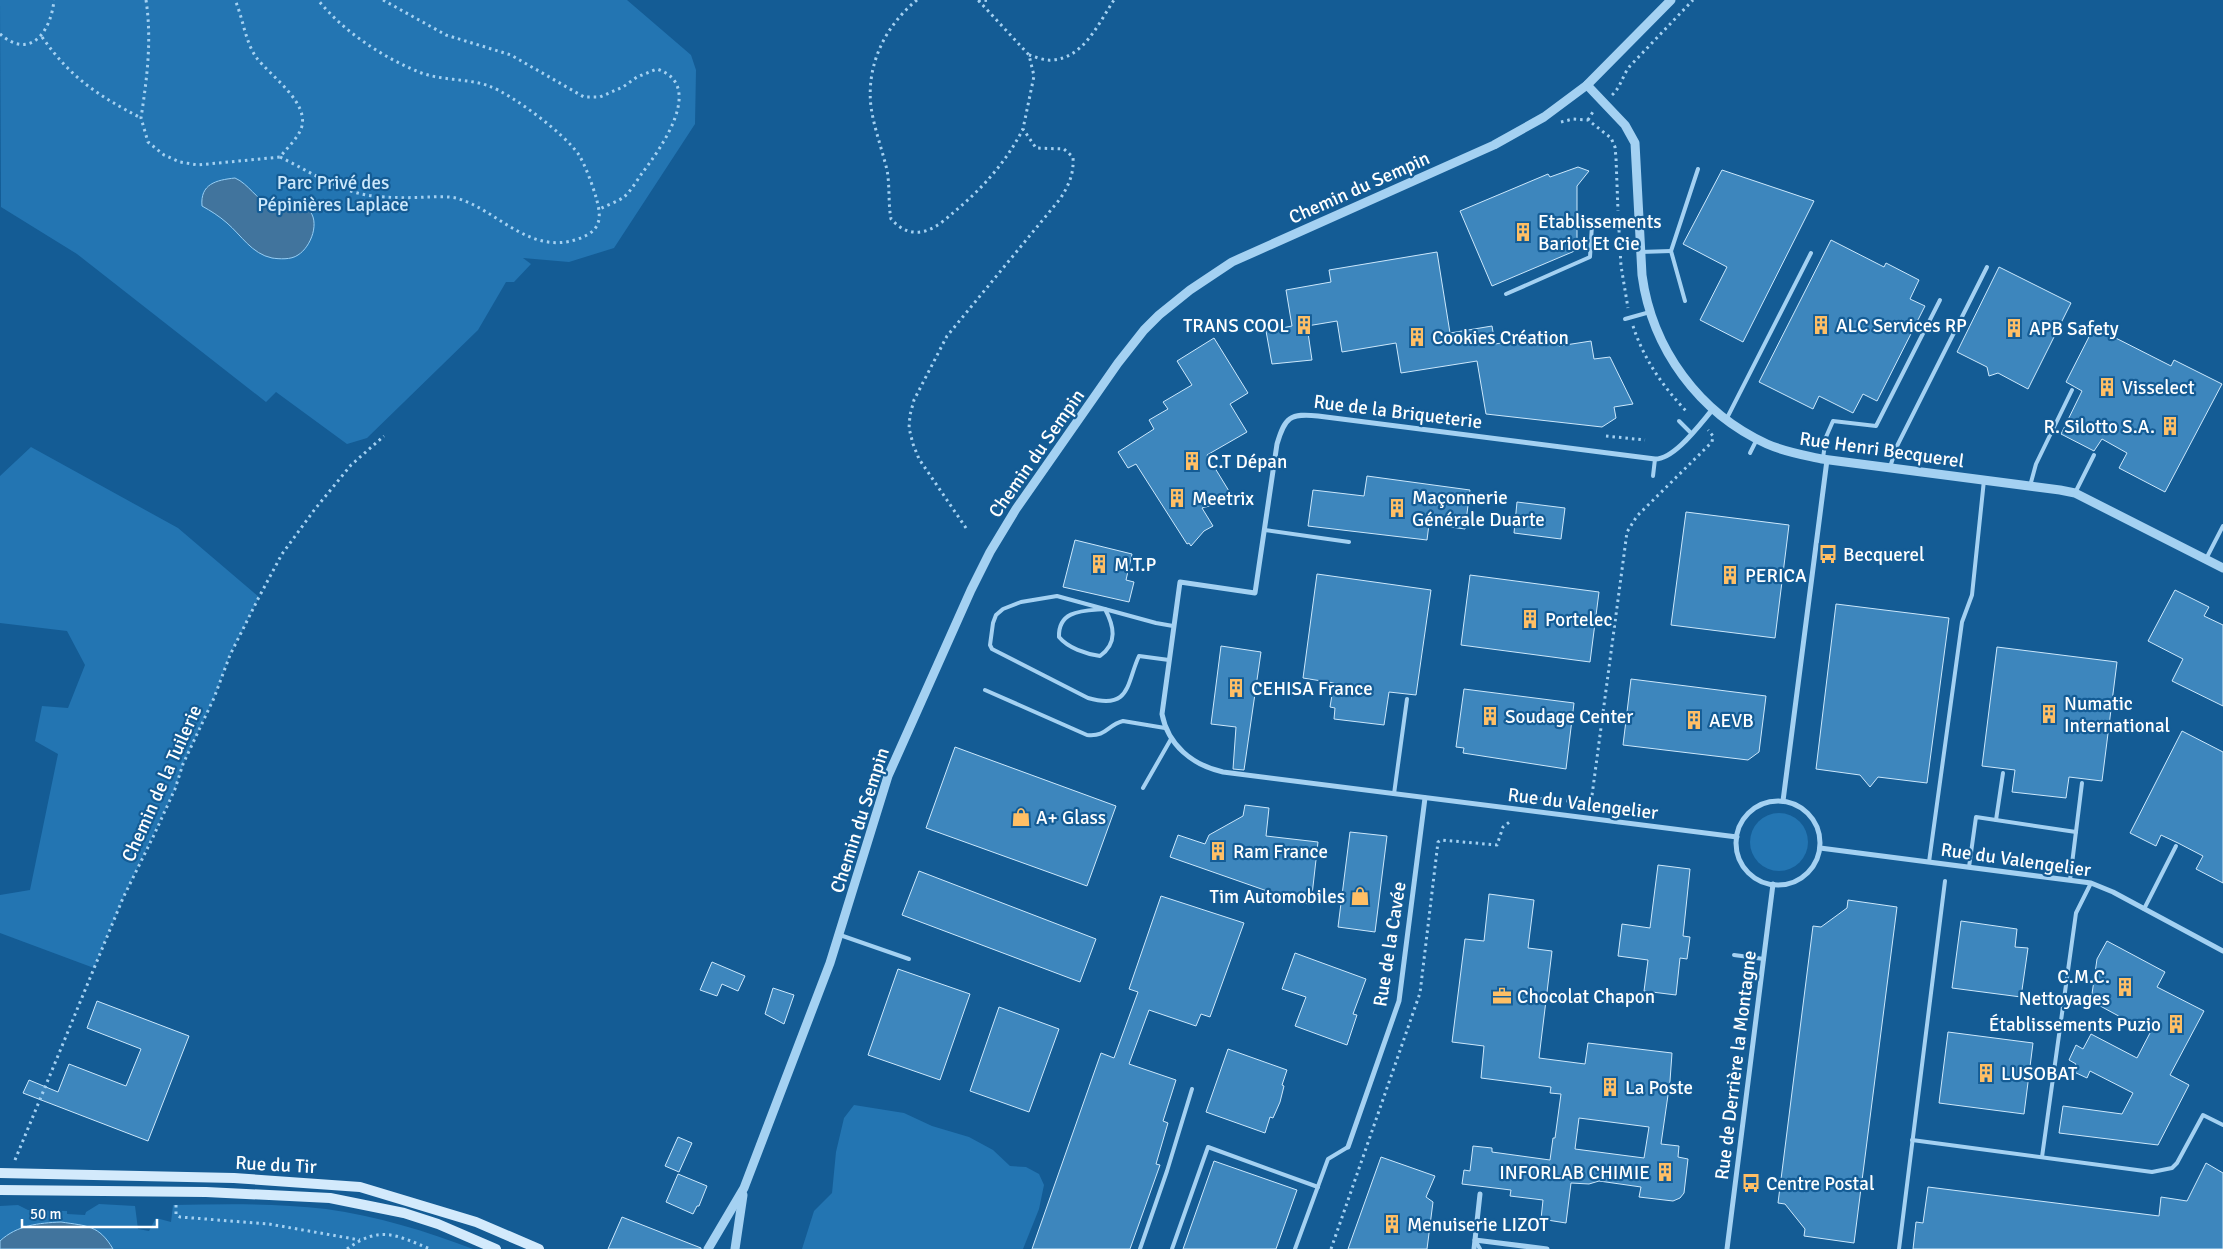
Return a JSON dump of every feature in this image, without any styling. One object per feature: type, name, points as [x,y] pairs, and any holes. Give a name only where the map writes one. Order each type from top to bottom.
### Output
[{"type":"main road","name":"Rue du Tir","points":[[0,1173],[234,1178],[360,1187],[476,1222],[538,1249]]},
{"type":"main road","name":"Rue du Tir","points":[[0,1190],[206,1192],[330,1198],[404,1213],[438,1224],[496,1249]]},
{"type":"street","name":"Chemin du Sempin","points":[[708,1249],[744,1188],[840,935],[888,776],[990,552],[1016,509],[1118,363],[1144,330],[1190,290],[1232,262],[1494,145],[1544,117],[1587,85],[1671,0]]},
{"type":"street","name":"Rue Henri Becquerel","points":[[1587,85],[1625,125],[1635,143],[1640,252],[1644,289],[1661,342],[1676,367],[1691,386],[1726,420],[1757,439],[1790,452],[1825,460],[2075,493],[2223,568]]},
{"type":"street","points":[[1655,459],[1667,457],[1713,409]]},
{"type":"street","name":"Rue de la Briqueterie","points":[[1425,798],[1212,769],[1189,757],[1171,739],[1165,728],[1162,714],[1180,582],[1255,593],[1277,444],[1282,426],[1288,419],[1300,414],[1655,459]]},
{"type":"street","points":[[1783,801],[1825,460]]},
{"type":"street","name":"Rue du Valengelier","points":[[1425,798],[1737,837]]},
{"type":"street","name":"Rue de la Cavée","points":[[1348,1148],[1399,1001],[1425,798]]},
{"type":"street","points":[[1783,801],[1802,808],[1811,817],[1818,828],[1820,848],[1817,860],[1806,874],[1791,883],[1773,884],[1759,880],[1747,871],[1740,859],[1737,837],[1742,822],[1752,810],[1767,802],[1783,801]]},
{"type":"street","name":"Rue du Valengelier","points":[[1820,848],[2091,883],[2223,951]]},
{"type":"street","name":"Rue de Derrière la Montagne","points":[[1727,1249],[1773,884]]},
{"type":"street","name":"Chemin du Sempin","points":[[734,1248],[744,1188]]},
{"type":"street","points":[[1474,1249],[1480,1194]]},
{"type":"street","points":[[1475,1240],[1547,1249]]},
{"type":"lane","points":[[1685,301],[1671,251],[1698,169]]},
{"type":"lane","points":[[1506,294],[1590,257],[1592,225],[1607,221],[1639,222]]},
{"type":"lane","points":[[1640,252],[1671,251]]},
{"type":"lane","points":[[1726,420],[1811,253]]},
{"type":"lane","points":[[1889,468],[1897,446],[1987,267]]},
{"type":"lane","points":[[1825,460],[1826,437],[1833,421],[1876,426],[1940,300]]},
{"type":"lane","points":[[1625,318],[1650,312]]},
{"type":"lane","points":[[2030,486],[2036,464],[2072,390]]},
{"type":"lane","points":[[1679,421],[1691,433]]},
{"type":"lane","points":[[1750,453],[1757,439]]},
{"type":"lane","points":[[2075,493],[2094,455]]},
{"type":"lane","points":[[1653,476],[1655,459]]},
{"type":"lane","points":[[1929,862],[1962,622],[1972,594],[1984,480]]},
{"type":"lane","points":[[2206,559],[2223,526]]},
{"type":"lane","points":[[1265,530],[1349,542]]},
{"type":"lane","points":[[1169,660],[1139,656],[1128,688],[1114,701],[1102,702],[1088,698],[992,649],[990,645],[993,623],[996,615],[1003,609],[1021,602],[1057,596],[1156,624],[1173,626]]},
{"type":"lane","points":[[1105,609],[1114,630],[1108,650],[1100,656],[1088,654],[1062,641],[1059,637],[1062,620],[1069,614],[1105,609]]},
{"type":"lane","points":[[985,690],[1087,735],[1102,734],[1117,722],[1123,721],[1165,728]]},
{"type":"lane","points":[[1394,794],[1407,699]]},
{"type":"lane","points":[[1143,788],[1171,739]]},
{"type":"lane","points":[[1996,820],[2003,773]]},
{"type":"lane","points":[[2070,880],[2082,783]]},
{"type":"lane","points":[[1969,867],[1976,818],[2076,832]]},
{"type":"lane","points":[[2144,909],[2176,846]]},
{"type":"lane","points":[[1899,1249],[1946,881]]},
{"type":"lane","points":[[2042,1158],[2076,913],[2091,883]]},
{"type":"lane","points":[[840,935],[909,959]]},
{"type":"lane","points":[[1734,955],[1764,959]]},
{"type":"lane","points":[[1140,1249],[1167,1171],[1192,1089]]},
{"type":"lane","points":[[1912,1140],[2152,1172],[2164,1171],[2172,1168],[2177,1163],[2203,1114],[2223,1125]]},
{"type":"lane","points":[[1172,1249],[1208,1147],[1318,1188]]},
{"type":"lane","points":[[1296,1249],[1328,1159],[1348,1148]]},
{"type":"lane","points":[[1475,1240],[1480,1249]]},
{"type":"path","points":[[0,34],[16,44],[26,44],[42,37],[49,24],[54,0]]},
{"type":"path","points":[[146,0],[150,51],[141,118],[148,142],[164,155],[180,162],[198,165],[280,157],[352,193],[400,198],[454,197],[479,208],[510,228],[536,238],[555,242],[575,240],[589,235],[598,224],[600,209],[592,185],[578,155],[531,112],[505,93],[488,86],[421,73],[392,59],[358,37],[327,11],[318,0]]},
{"type":"path","points":[[235,0],[242,15],[250,46],[256,57],[300,107],[302,118],[300,129],[280,157]]},
{"type":"path","points":[[383,0],[446,35],[511,55],[584,97],[600,96],[624,87],[638,77],[657,69],[668,72],[678,86],[678,112],[662,146],[625,196],[600,209]]},
{"type":"path","points":[[917,0],[892,26],[878,47],[873,70],[871,106],[887,172],[890,219],[899,228],[911,232],[925,231],[944,220],[974,195],[1001,165],[1023,129],[1034,76],[1029,55],[978,0]]},
{"type":"path","points":[[978,0],[990,0]]},
{"type":"path","points":[[1029,55],[1050,60],[1069,57],[1088,40],[1114,0]]},
{"type":"path","points":[[1588,120],[1590,113],[1620,87],[1623,76],[1630,66],[1693,0]]},
{"type":"path","points":[[42,37],[67,70],[94,91],[141,118]]},
{"type":"path","points":[[1556,125],[1573,119],[1588,120],[1607,133],[1615,147],[1622,283],[1630,317],[1641,348],[1656,374],[1674,399],[1713,436],[1712,442],[1637,516],[1627,532],[1592,801]]},
{"type":"path","points":[[966,528],[919,459],[911,436],[910,415],[914,400],[947,336],[1060,199],[1070,183],[1074,171],[1073,157],[1064,149],[1036,148],[1023,129]]},
{"type":"path","name":"Chemin de la Tuilerie","points":[[12,1172],[13,1164],[123,898],[158,828],[175,789],[183,764],[214,698],[230,655],[255,605],[282,554],[316,509],[351,465],[384,436]]},
{"type":"path","points":[[1606,436],[1645,440]]},
{"type":"path","points":[[176,1202],[176,1215],[180,1217],[269,1224],[360,1240]]},
{"type":"path","points":[[347,1249],[360,1240],[372,1235],[383,1234],[401,1238],[430,1249]]},
{"type":"green space","name":"Parc Privé des Pépinières Laplace","points":[[0,0],[627,0],[691,55],[696,70],[695,124],[614,248],[569,262],[523,258],[531,264],[514,282],[506,282],[478,330],[367,438],[347,444],[276,392],[266,402],[77,254],[1,207]]},
{"type":"green space","points":[[31,447],[178,528],[259,597],[230,655],[214,698],[183,764],[175,789],[123,898],[94,968],[0,933],[0,895],[30,890],[58,754],[35,741],[42,706],[68,708],[85,665],[67,631],[0,623],[0,476]]},
{"type":"green space","points":[[1773,813],[1785,813],[1800,821],[1808,836],[1808,848],[1800,863],[1785,871],[1773,871],[1758,863],[1750,848],[1750,836],[1758,821]]},
{"type":"green space","points":[[854,1105],[904,1113],[932,1126],[969,1137],[993,1150],[1010,1166],[1026,1167],[1039,1174],[1044,1185],[1039,1209],[1023,1249],[802,1249],[814,1211],[832,1193],[836,1152],[844,1118]]},
{"type":"green space","points":[[99,1204],[135,1206],[138,1229],[149,1231],[156,1218],[171,1222],[173,1205],[231,1204],[326,1209],[401,1225],[473,1249],[0,1249],[0,1206],[18,1205],[28,1210],[67,1211],[67,1214],[85,1215],[86,1212]]},
{"type":"shaded area","points":[[235,178],[266,203],[275,206],[300,205],[308,209],[314,220],[314,227],[313,234],[303,251],[295,257],[281,259],[258,253],[224,220],[202,206],[202,199],[207,188],[216,182]]},
{"type":"shaded area","points":[[61,1222],[92,1228],[103,1235],[113,1249],[0,1249],[0,1241],[14,1231],[37,1224]]},
{"type":"building","name":"Etablissements Bariot Et Cie","points":[[1578,167],[1589,171],[1577,186],[1577,250],[1492,286],[1460,211],[1548,174],[1550,177]]},
{"type":"building","points":[[1722,170],[1814,201],[1743,342],[1700,320],[1727,267],[1683,244]]},
{"type":"building","points":[[1831,240],[1884,267],[1886,263],[1919,280],[1910,299],[1925,306],[1877,401],[1863,394],[1853,413],[1819,396],[1813,409],[1759,382]]},
{"type":"building","name":"Cookies Création","points":[[1437,252],[1450,333],[1492,326],[1495,344],[1557,334],[1559,346],[1591,341],[1594,359],[1610,357],[1633,404],[1614,407],[1616,418],[1602,427],[1486,414],[1477,361],[1401,373],[1396,343],[1342,352],[1337,321],[1307,326],[1312,360],[1272,364],[1266,331],[1292,326],[1286,290],[1331,282],[1329,270]]},
{"type":"building","name":"APB Safety","points":[[1999,267],[2071,303],[2028,389],[1998,373],[1989,376],[1987,367],[1957,352]]},
{"type":"building","points":[[2094,327],[2171,366],[2174,360],[2222,384],[2165,492],[2119,468],[2127,453],[2102,439],[2094,451],[2061,434],[2082,391],[2066,382]]},
{"type":"building","points":[[1214,338],[1248,393],[1230,404],[1247,432],[1207,455],[1232,496],[1230,497],[1232,500],[1202,508],[1213,526],[1204,531],[1191,546],[1189,543],[1187,544],[1136,464],[1128,468],[1118,452],[1154,429],[1149,420],[1168,409],[1163,402],[1192,385],[1177,361]]},
{"type":"building","points":[[1367,476],[1470,490],[1465,529],[1429,524],[1427,540],[1308,526],[1313,490],[1364,496]]},
{"type":"building","points":[[1517,502],[1565,508],[1561,539],[1514,533]]},
{"type":"building","name":"PERICA","points":[[1686,512],[1789,525],[1775,638],[1671,625]]},
{"type":"building","name":"M.T.P","points":[[1075,540],[1132,554],[1126,580],[1134,582],[1129,602],[1063,587]]},
{"type":"building","points":[[1317,574],[1431,590],[1416,695],[1389,692],[1384,725],[1334,719],[1335,708],[1330,707],[1334,683],[1303,678]]},
{"type":"building","name":"Portelec","points":[[1470,575],[1599,592],[1590,662],[1461,645]]},
{"type":"building","points":[[2175,590],[2209,607],[2204,616],[2223,625],[2223,706],[2172,681],[2183,659],[2148,641]]},
{"type":"building","points":[[1836,604],[1949,618],[1927,783],[1878,777],[1870,787],[1860,775],[1816,769]]},
{"type":"building","name":"CEHISA France","points":[[1221,646],[1261,652],[1244,770],[1233,769],[1236,727],[1211,724]]},
{"type":"building","name":"Numatic International","points":[[1997,647],[2117,662],[2102,781],[2069,777],[2066,798],[2012,792],[2015,770],[1982,766]]},
{"type":"building","name":"AEVB","points":[[1631,679],[1766,696],[1759,752],[1748,760],[1623,745]]},
{"type":"building","points":[[1464,689],[1574,703],[1566,769],[1463,753],[1464,748],[1456,747]]},
{"type":"building","points":[[2182,731],[2223,752],[2223,883],[2196,869],[2203,856],[2161,835],[2156,846],[2130,833]]},
{"type":"building","name":"A+ Glass","points":[[955,747],[1116,806],[1087,886],[926,828]]},
{"type":"building","points":[[1245,805],[1269,808],[1266,836],[1318,842],[1311,904],[1269,899],[1270,892],[1170,857],[1178,835],[1205,844],[1209,835],[1243,816]]},
{"type":"building","name":"Tim Automobiles","points":[[1350,832],[1387,836],[1375,932],[1338,927]]},
{"type":"building","points":[[1658,865],[1690,869],[1683,936],[1690,937],[1687,959],[1680,958],[1676,995],[1644,991],[1648,960],[1618,956],[1622,924],[1650,928]]},
{"type":"building","points":[[919,871],[1096,939],[1080,982],[902,915]]},
{"type":"building","points":[[1489,894],[1534,900],[1528,948],[1552,951],[1539,1058],[1585,1064],[1588,1043],[1672,1053],[1661,1144],[1679,1146],[1678,1157],[1688,1159],[1684,1193],[1680,1198],[1673,1201],[1639,1197],[1641,1187],[1599,1181],[1589,1184],[1571,1183],[1566,1223],[1541,1219],[1543,1200],[1510,1196],[1511,1190],[1462,1184],[1464,1170],[1470,1171],[1473,1146],[1492,1148],[1492,1152],[1550,1160],[1561,1094],[1550,1093],[1551,1087],[1481,1078],[1484,1046],[1452,1042],[1465,939],[1484,941]],"holes":[[[1579,1118],[1649,1127],[1644,1158],[1575,1149]]]},
{"type":"building","points":[[1161,896],[1244,923],[1210,1017],[1201,1014],[1196,1026],[1149,1010],[1129,1064],[1176,1080],[1163,1121],[1168,1123],[1156,1164],[1160,1165],[1130,1249],[1032,1249],[1101,1053],[1114,1058],[1138,992],[1129,989]]},
{"type":"building","points":[[1848,900],[1897,907],[1854,1243],[1804,1236],[1805,1229],[1785,1204],[1778,1203],[1813,926],[1821,927],[1847,908]]},
{"type":"building","points":[[1961,921],[2017,929],[2015,947],[2028,948],[2021,997],[1952,988]]},
{"type":"building","points":[[2107,941],[2165,972],[2157,987],[2204,1011],[2170,1075],[2189,1085],[2158,1145],[2059,1133],[2063,1106],[2122,1114],[2133,1093],[2090,1071],[2087,1078],[2072,1071],[2076,1064],[2069,1060],[2076,1045],[2083,1049],[2091,1034],[2137,1058],[2150,1033],[2091,1001],[2097,959]]},
{"type":"building","points":[[1295,953],[1366,979],[1353,1014],[1357,1015],[1347,1045],[1295,1026],[1306,997],[1282,989]]},
{"type":"building","points":[[712,962],[745,976],[738,991],[722,984],[717,996],[700,990]]},
{"type":"building","points":[[898,969],[970,994],[940,1080],[868,1055]]},
{"type":"building","points":[[773,988],[794,995],[784,1024],[765,1014]]},
{"type":"building","points":[[97,1001],[189,1036],[148,1141],[23,1093],[29,1080],[58,1092],[69,1064],[126,1086],[141,1049],[87,1028]]},
{"type":"building","points":[[999,1007],[1059,1029],[1029,1112],[970,1091]]},
{"type":"building","name":"LUSOBAT","points":[[1948,1032],[2033,1043],[2024,1114],[1939,1103]]},
{"type":"building","points":[[1228,1049],[1287,1070],[1282,1085],[1284,1086],[1280,1102],[1273,1118],[1270,1117],[1265,1133],[1206,1112]]},
{"type":"building","points":[[678,1137],[692,1143],[679,1172],[665,1166]]},
{"type":"building","name":"Menuiserie LIZOT","points":[[1381,1157],[1435,1176],[1426,1197],[1433,1202],[1427,1249],[1348,1249]]},
{"type":"building","points":[[1214,1161],[1297,1190],[1276,1249],[1183,1249]]},
{"type":"building","points":[[2206,1163],[2223,1173],[2223,1249],[1913,1249],[1916,1222],[1923,1223],[1928,1187],[2159,1216],[2161,1197],[2187,1201]]},
{"type":"building","points":[[678,1174],[707,1186],[699,1206],[697,1206],[693,1214],[666,1202]]},
{"type":"building","points":[[622,1217],[701,1248],[701,1249],[608,1249]]},
{"type":"place","name":"Etablissements Bariot Et Cie","points":[[1523,232]]},
{"type":"place","name":"TRANS COOL","points":[[1304,325]]},
{"type":"place","name":"ALC Services RP","points":[[1821,325]]},
{"type":"place","name":"APB Safety","points":[[2014,328]]},
{"type":"place","name":"Cookies Création","points":[[1417,337]]},
{"type":"place","name":"Visselect","points":[[2107,387]]},
{"type":"place","name":"R. Silotto S.A.","points":[[2170,426]]},
{"type":"place","name":"C.T Dépan","points":[[1192,461]]},
{"type":"place","name":"Meetrix","points":[[1177,498]]},
{"type":"place","name":"Maçonnerie Générale Duarte","points":[[1397,508]]},
{"type":"place","name":"Becquerel","points":[[1828,554]]},
{"type":"place","name":"M.T.P","points":[[1099,564]]},
{"type":"place","name":"PERICA","points":[[1730,575]]},
{"type":"place","name":"Portelec","points":[[1530,619]]},
{"type":"place","name":"CEHISA France","points":[[1236,688]]},
{"type":"place","name":"Numatic International","points":[[2049,714]]},
{"type":"place","name":"Soudage Center","points":[[1490,716]]},
{"type":"place","name":"AEVB","points":[[1694,720]]},
{"type":"place","name":"A+ Glass","points":[[1021,817]]},
{"type":"place","name":"Ram France","points":[[1218,851]]},
{"type":"place","name":"Tim Automobiles","points":[[1360,896]]},
{"type":"place","name":"C.M.C. Nettoyages","points":[[2125,987]]},
{"type":"place","name":"Chocolat Chapon","points":[[1502,996]]},
{"type":"place","name":"Établissements Puzio","points":[[2176,1024]]},
{"type":"place","name":"LUSOBAT","points":[[1986,1073]]},
{"type":"place","name":"La Poste","points":[[1610,1087]]},
{"type":"place","name":"INFORLAB CHIMIE","points":[[1665,1172]]},
{"type":"place","name":"Centre Postal","points":[[1751,1183]]},
{"type":"place","name":"Menuiserie LIZOT","points":[[1392,1224]]}]
